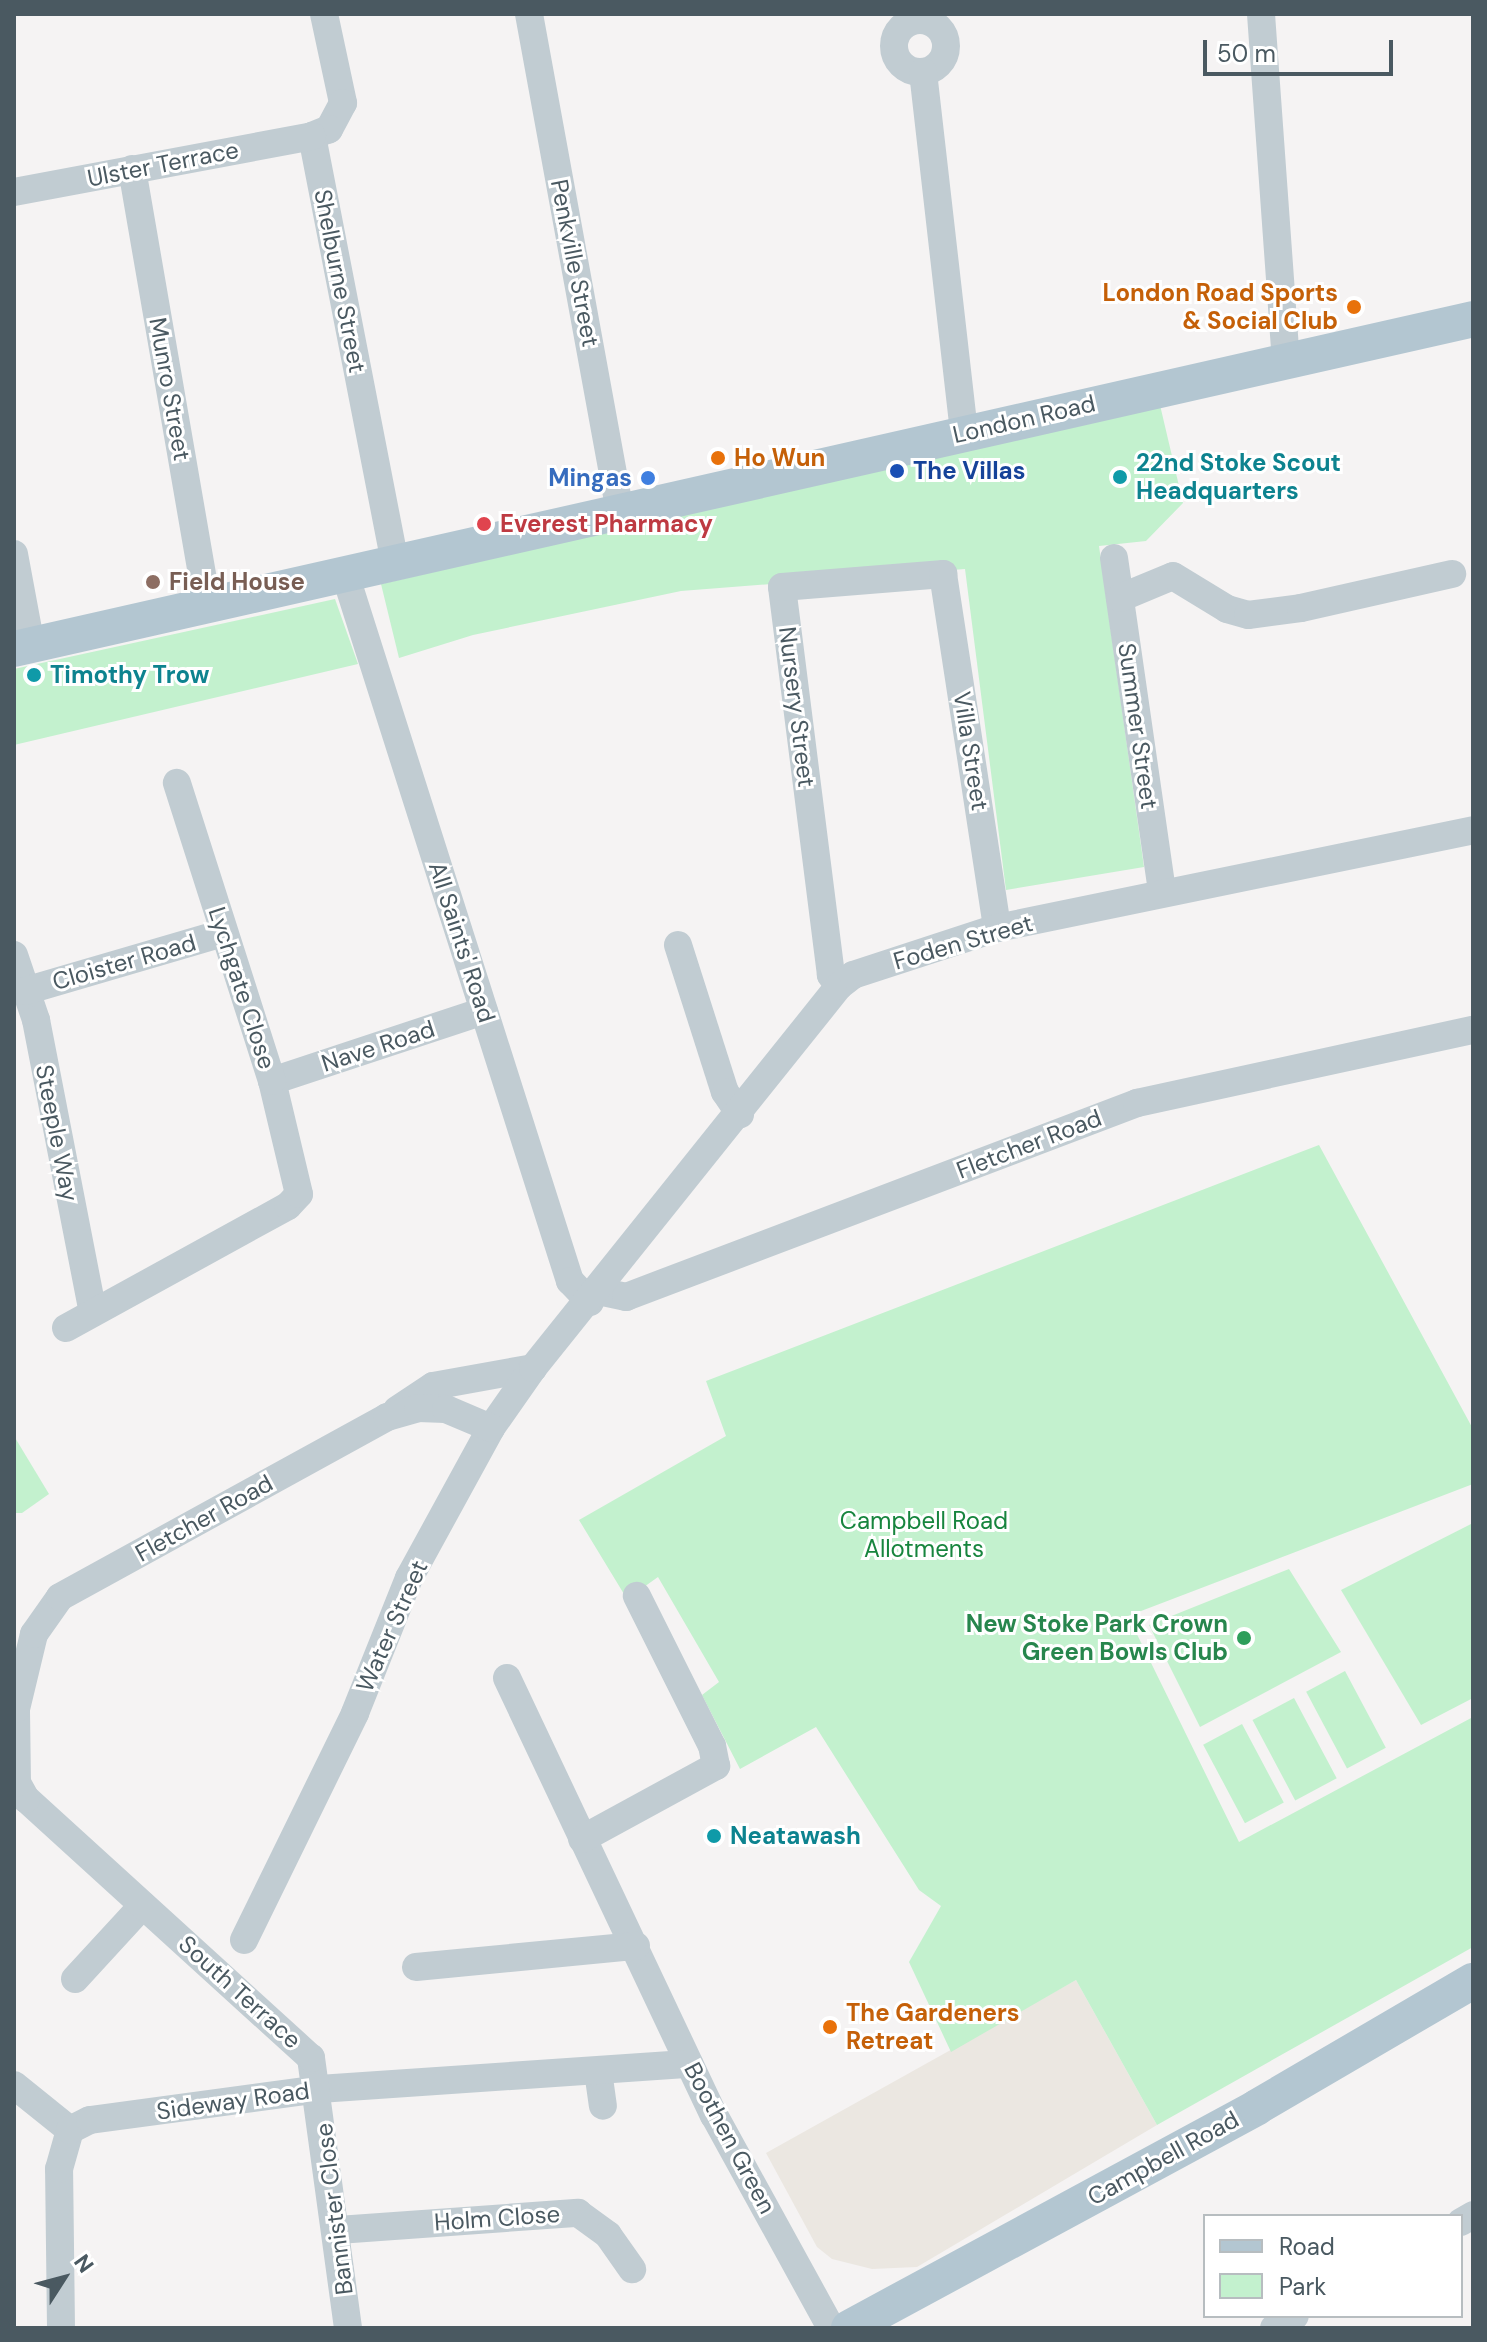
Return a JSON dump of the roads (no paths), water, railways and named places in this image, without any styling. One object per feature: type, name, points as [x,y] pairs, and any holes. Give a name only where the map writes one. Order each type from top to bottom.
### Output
[{"type":"main road","name":"London Road","points":[[22,647],[208,608],[345,574],[1473,319]]},
{"type":"main road","name":"Campbell Road","points":[[874,2323],[1473,1981]]},
{"type":"street","points":[[312,136],[329,129],[343,103],[324,14]]},
{"type":"street","name":"Penkville Street","points":[[529,14],[620,512]]},
{"type":"street","points":[[1261,14],[1286,361]]},
{"type":"street","points":[[917,17],[896,36],[895,54],[906,68],[923,72],[964,434]]},
{"type":"street","name":"Ulster Terrace","points":[[14,192],[312,136]]},
{"type":"street","name":"Shelburne Street","points":[[312,136],[395,563]]},
{"type":"street","name":"Munro Street","points":[[132,169],[208,608]]},
{"type":"street","points":[[14,554],[22,647]]},
{"type":"street","name":"Summer Street","points":[[1114,558],[1162,893]]},
{"type":"street","name":"All Saints' Road","points":[[345,574],[570,1281],[594,1296]]},
{"type":"street","name":"Villa Street","points":[[943,574],[997,928]]},
{"type":"street","name":"Nursery Street","points":[[839,986],[831,975],[782,587],[943,574]]},
{"type":"street","points":[[1120,598],[1173,576],[1227,609],[1248,615],[1301,608],[1452,574]]},
{"type":"street","name":"Lychgate Close","points":[[93,1313],[288,1206],[299,1194],[272,1081],[177,783]]},
{"type":"street","name":"Foden Street","points":[[594,1296],[839,986],[853,975],[997,928],[1473,830]]},
{"type":"street","name":"Cloister Road","points":[[25,991],[223,933]]},
{"type":"street","points":[[678,945],[725,1092],[740,1114]]},
{"type":"street","name":"Steeple Way","points":[[14,955],[36,1020],[93,1313]]},
{"type":"street","name":"Nave Road","points":[[272,1081],[484,1011]]},
{"type":"street","name":"Fletcher Road","points":[[594,1296],[626,1297],[1137,1103],[1323,1059],[1473,1030]]},
{"type":"street","name":"Water Street","points":[[244,1940],[355,1713],[409,1578],[491,1428],[533,1368],[594,1296]]},
{"type":"street","points":[[66,1328],[93,1313]]},
{"type":"street","name":"Fletcher Road","points":[[34,1634],[60,1597],[387,1417],[433,1386],[533,1368]]},
{"type":"street","name":"Fletcher Road","points":[[387,1417],[418,1408],[446,1409],[491,1428]]},
{"type":"street","points":[[582,1839],[716,1766],[712,1746],[637,1596]]},
{"type":"street","name":"South Terrace","points":[[34,1634],[16,1709],[17,1783],[26,1799],[301,2045],[311,2058],[319,2089]]},
{"type":"street","name":"Boothen Green","points":[[507,1678],[689,2064],[831,2328]]},
{"type":"street","points":[[75,1979],[143,1905]]},
{"type":"street","points":[[416,1967],[636,1946]]},
{"type":"street","name":"Sideway Road","points":[[70,2130],[90,2120],[319,2089],[689,2064]]},
{"type":"street","points":[[598,2071],[603,2106]]},
{"type":"street","points":[[14,2085],[70,2130],[59,2169],[61,2328]]},
{"type":"street","name":"Bannister Close","points":[[319,2089],[348,2328]]},
{"type":"street","name":"Holm Close","points":[[338,2230],[578,2213],[608,2235],[632,2269]]},
{"type":"street","points":[[1274,2328],[1292,2318]]},
{"type":"place","name":"London Road Sports & Social Club","points":[[1354,307]]},
{"type":"place","name":"Ho Wun","points":[[718,458]]},
{"type":"place","name":"The Villas","points":[[897,471]]},
{"type":"place","name":"22nd Stoke Scout Headquarters","points":[[1120,477]]},
{"type":"place","name":"Mingas","points":[[648,478]]},
{"type":"place","name":"Everest Pharmacy","points":[[484,524]]},
{"type":"place","name":"Field House","points":[[153,582]]},
{"type":"place","name":"Timothy Trow","points":[[34,675]]},
{"type":"place","name":"New Stoke Park Crown Green Bowls Club","points":[[1244,1638]]},
{"type":"place","name":"Neatawash","points":[[714,1836]]},
{"type":"place","name":"The Gardeners Retreat","points":[[830,2027]]},
{"type":"park label","name":"Campbell Road Allotments","points":[[924,1535]]}]
